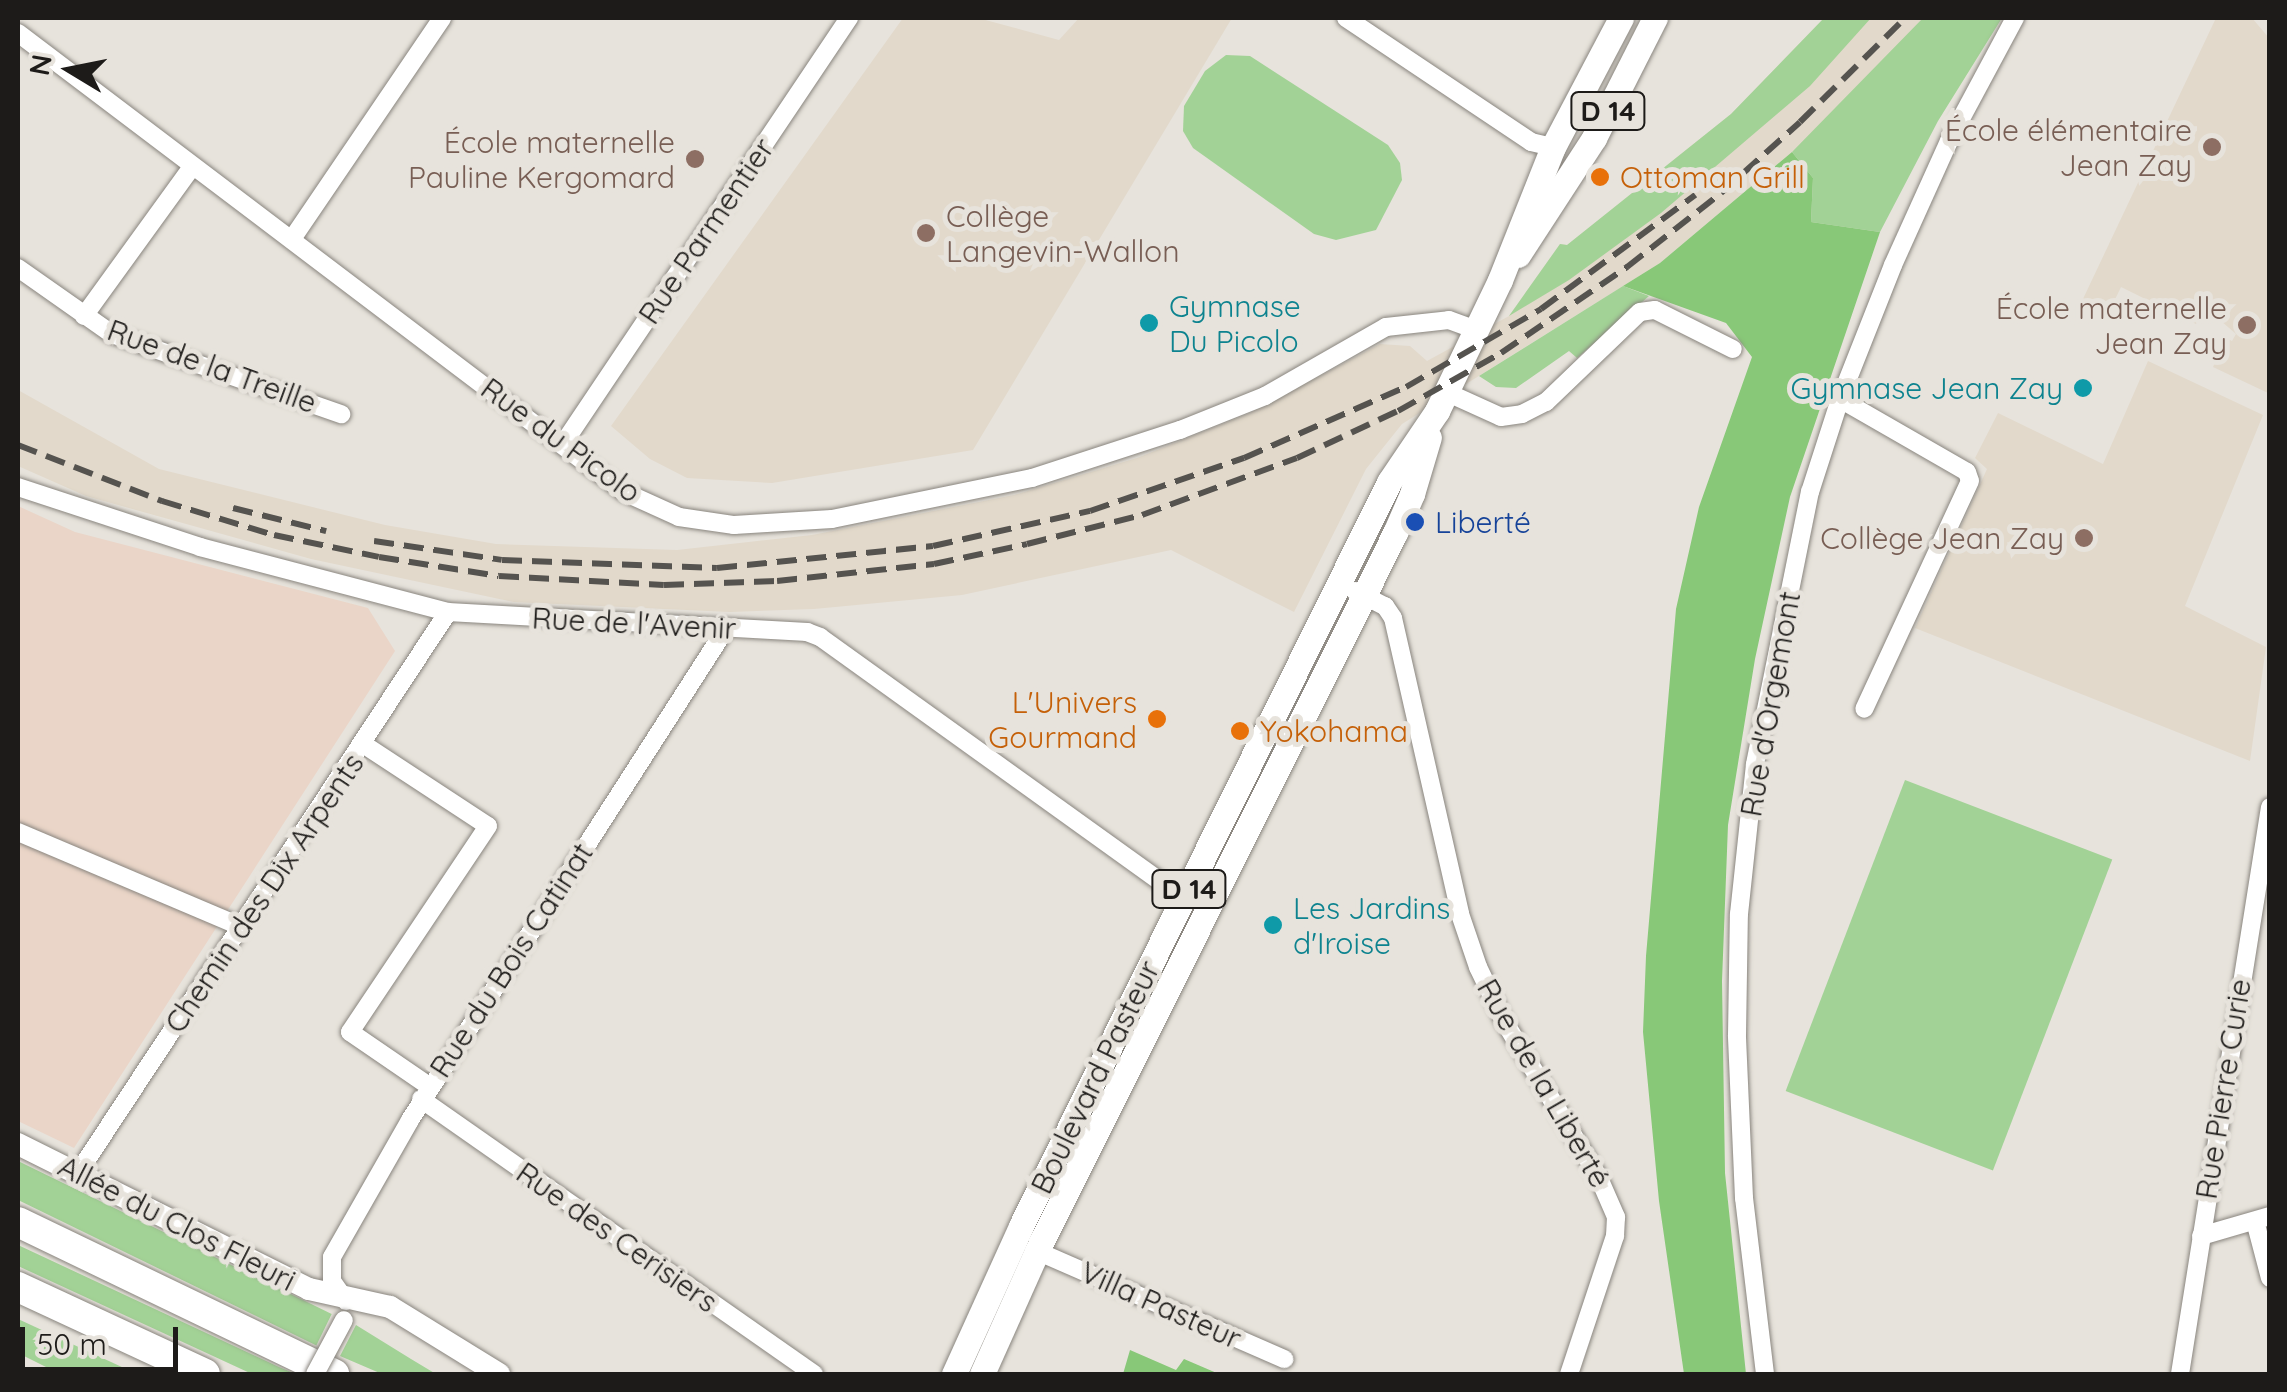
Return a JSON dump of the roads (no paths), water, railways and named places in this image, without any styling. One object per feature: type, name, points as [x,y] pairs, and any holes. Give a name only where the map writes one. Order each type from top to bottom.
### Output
[{"type":"highway","points":[[18,1222],[334,1374]]},
{"type":"highway","points":[[18,1288],[205,1374]]},
{"type":"main road","name":"Boulevard Pasteur","points":[[1587,78],[1612,18]]},
{"type":"main road","name":"Boulevard Pasteur","points":[[954,1374],[1015,1239],[1184,899],[1352,589],[1412,494],[1441,401],[1500,280],[1553,147],[1621,18]]},
{"type":"main road","name":"Boulevard Pasteur","points":[[1556,201],[1583,125],[1636,18]]},
{"type":"main road","name":"Boulevard Pasteur","points":[[1500,280],[1556,201],[1594,138],[1654,18]]},
{"type":"main road","name":"Boulevard Pasteur","points":[[982,1374],[1037,1250],[1352,589]]},
{"type":"street","points":[[292,239],[442,18]]},
{"type":"street","name":"Rue Parmentier","points":[[563,444],[849,18]]},
{"type":"street","points":[[1346,18],[1531,142],[1553,147]]},
{"type":"street","name":"Rue d'Orgemont","points":[[1764,1374],[1744,1198],[1738,1035],[1740,914],[1754,764],[1810,492],[1840,398],[1893,265],[1949,142],[2015,18]]},
{"type":"street","name":"Rue du Picolo","points":[[18,33],[624,492],[679,517],[734,525],[832,519],[1032,478],[1180,430],[1265,396],[1386,327],[1449,320],[1476,330]]},
{"type":"street","name":"Rue de la Treille","points":[[84,316],[192,166]]},
{"type":"street","name":"Rue de la Treille","points":[[18,268],[112,334],[340,414]]},
{"type":"street","points":[[1441,401],[1501,417],[1522,414],[1546,402],[1640,312],[1655,310],[1733,349]]},
{"type":"street","points":[[1840,398],[1967,472],[1970,481],[1864,709]]},
{"type":"street","name":"Rue de l'Avenir","points":[[18,487],[200,547],[448,612],[807,632],[820,637],[1184,899]]},
{"type":"street","name":"Rue de la Liberté","points":[[1352,589],[1385,606],[1394,618],[1460,914],[1478,967],[1504,1021],[1599,1178],[1616,1218],[1616,1236],[1568,1374]]},
{"type":"street","name":"Chemin des Dix Arpents","points":[[78,1174],[448,612]]},
{"type":"street","name":"Rue du Bois Catinat","points":[[345,1310],[332,1281],[332,1258],[425,1093],[726,630]]},
{"type":"street","name":"Rue des Cerisiers","points":[[364,744],[488,826],[350,1032],[425,1093],[814,1374]]},
{"type":"street","name":"Rue Pierre Curie","points":[[2180,1374],[2270,807]]},
{"type":"street","points":[[18,832],[240,926]]},
{"type":"street","name":"Allée du Clos Fleuri","points":[[18,1144],[345,1310],[390,1307],[499,1374]]},
{"type":"street","points":[[2200,1236],[2262,1219],[2270,1278]]},
{"type":"street","name":"Villa Pasteur","points":[[1037,1250],[1284,1358]]},
{"type":"street","points":[[315,1374],[345,1310]]},
{"type":"railway","points":[[18,445],[162,501],[274,535],[499,576],[664,585],[777,581],[934,564],[1027,544],[1142,515],[1297,458],[1398,411],[1501,353],[1627,267],[1721,193],[1905,18]]},
{"type":"railway","points":[[374,541],[502,560],[717,568],[933,546],[1090,511],[1244,458],[1406,387],[1541,309],[1695,195]]},
{"type":"railway","points":[[233,508],[326,531]]},
{"type":"place","name":"École élémentaire Jean Zay","points":[[2212,147]]},
{"type":"place","name":"École maternelle Pauline Kergomard","points":[[695,159]]},
{"type":"place","name":"Ottoman Grill","points":[[1600,177]]},
{"type":"place","name":"Collège Langevin-Wallon","points":[[926,233]]},
{"type":"place","name":"Gymnase Du Picolo","points":[[1149,323]]},
{"type":"place","name":"École maternelle Jean Zay","points":[[2247,325]]},
{"type":"place","name":"Gymnase Jean Zay","points":[[2083,388]]},
{"type":"place","name":"Liberté","points":[[1415,522]]},
{"type":"place","name":"Collège Jean Zay","points":[[2084,538]]},
{"type":"place","name":"L'Univers Gourmand","points":[[1157,719]]},
{"type":"place","name":"Yokohama","points":[[1240,731]]},
{"type":"place","name":"Les Jardins d'Iroise","points":[[1273,925]]}]
